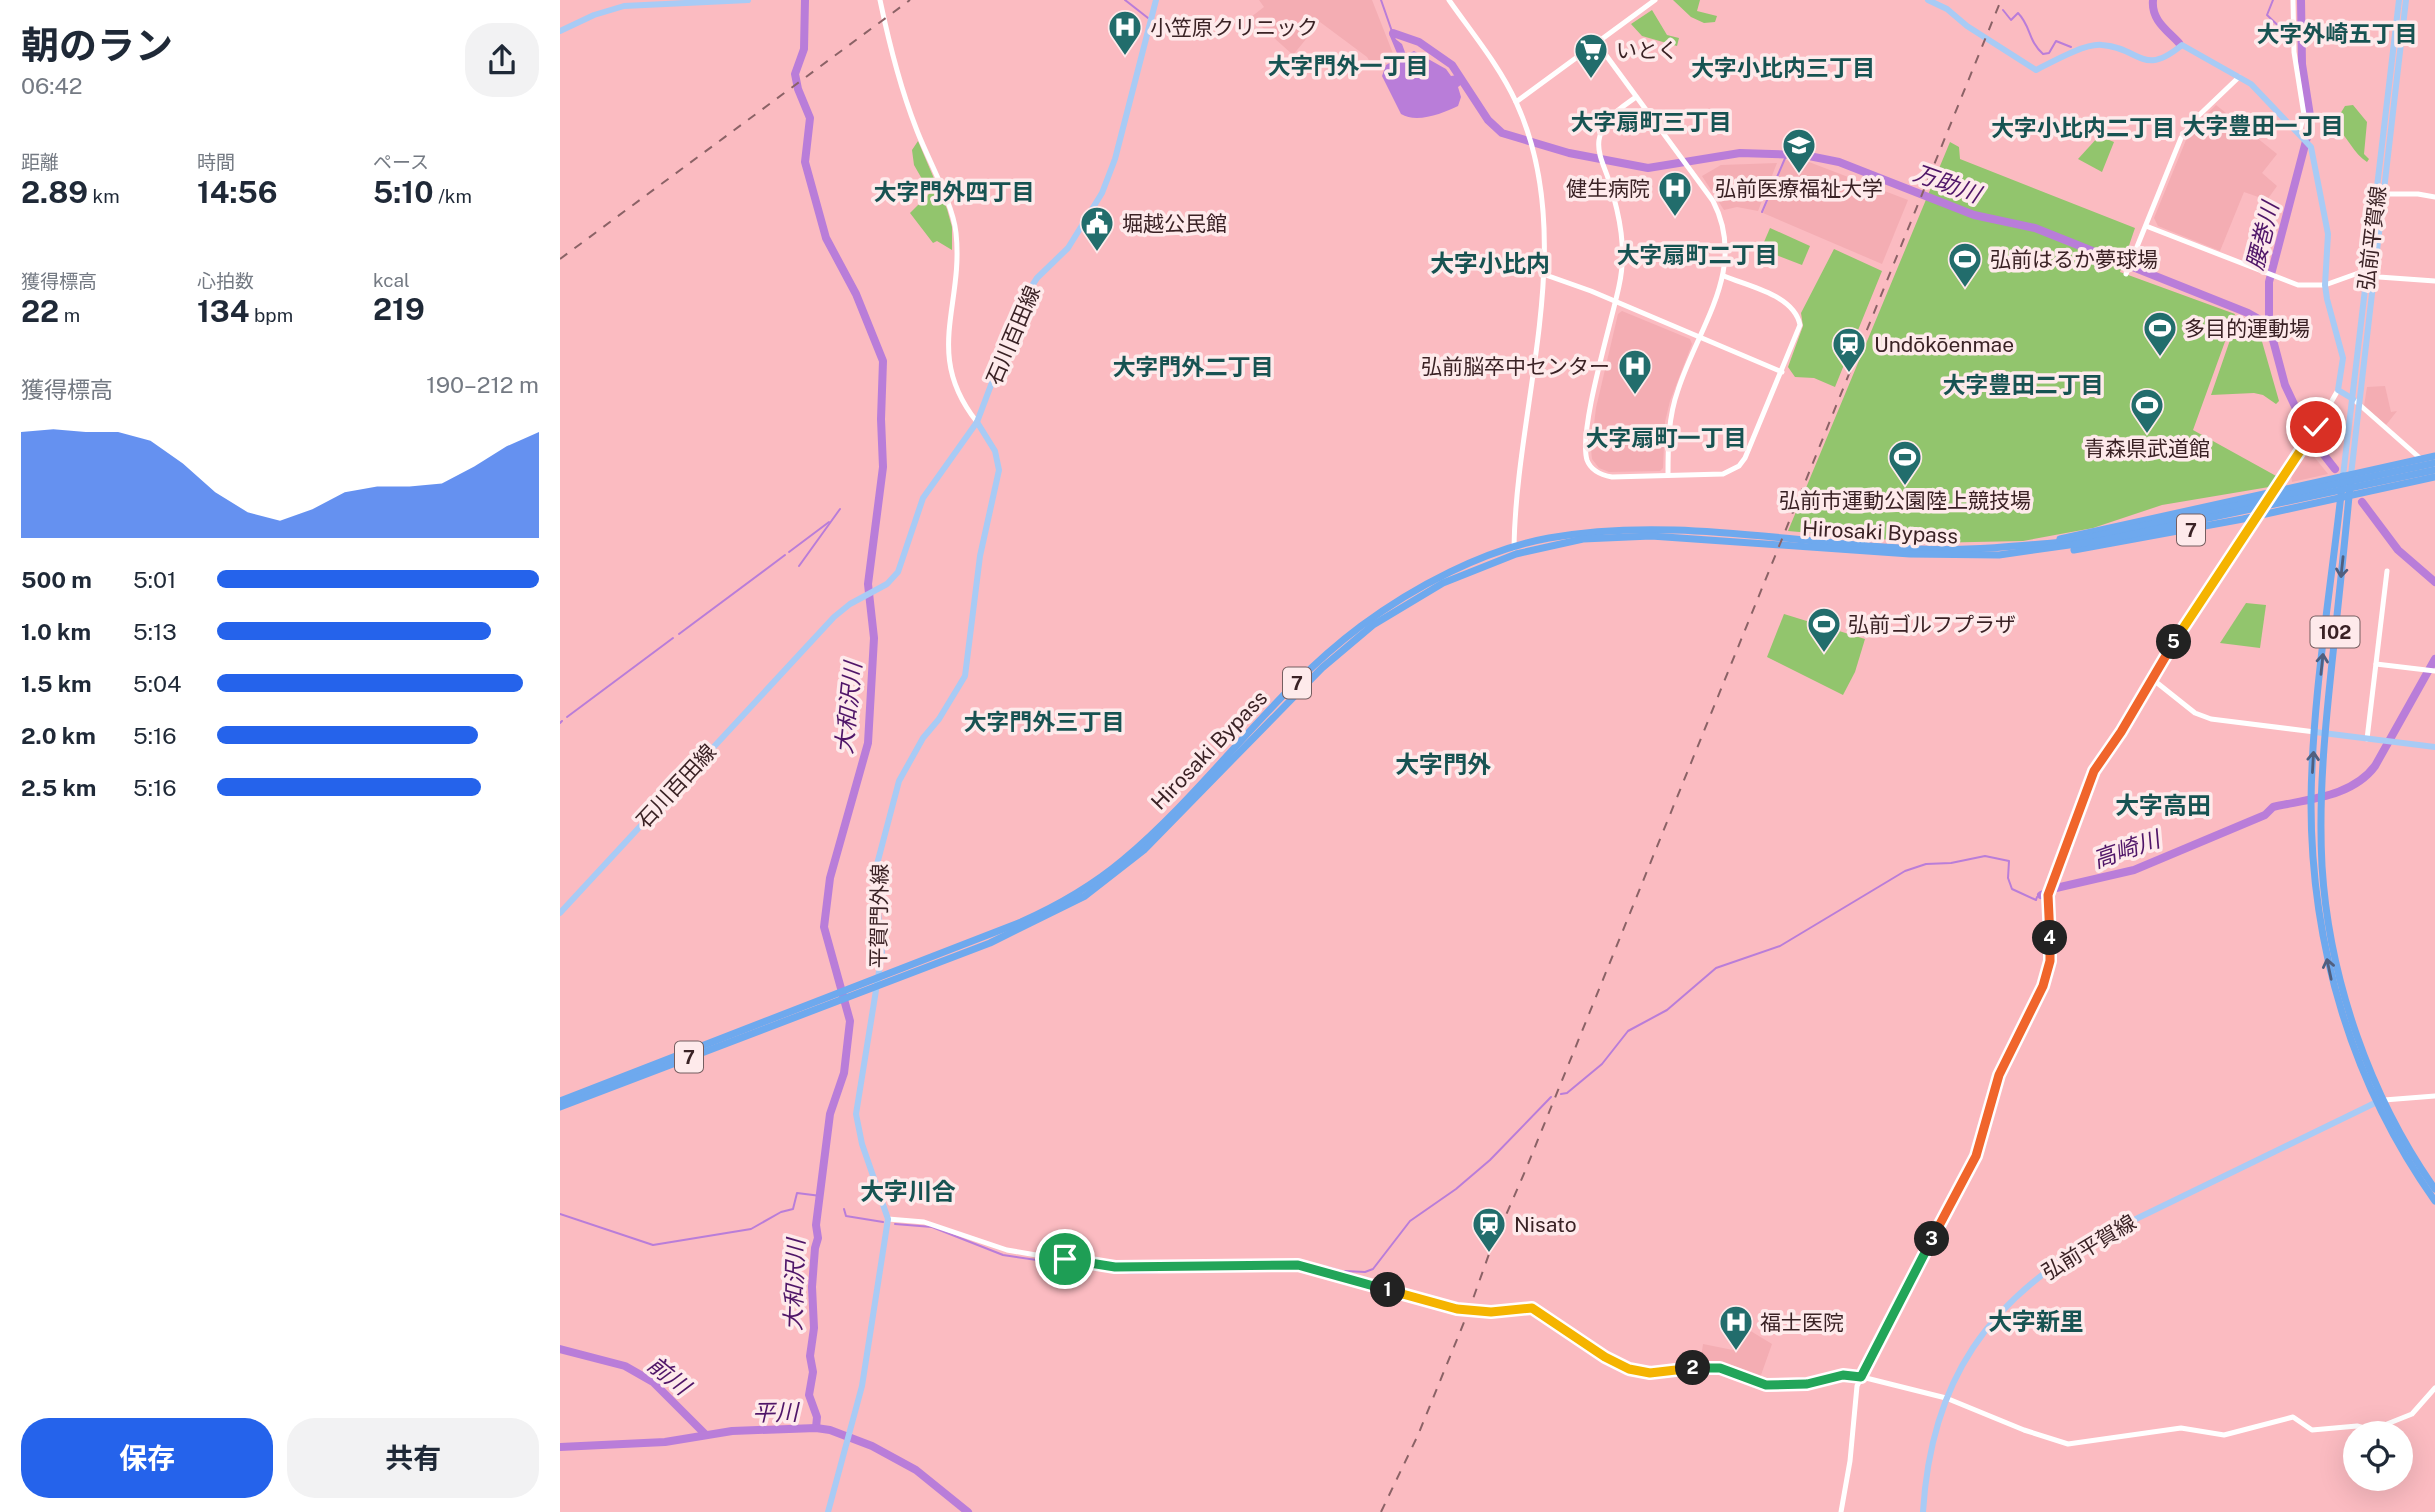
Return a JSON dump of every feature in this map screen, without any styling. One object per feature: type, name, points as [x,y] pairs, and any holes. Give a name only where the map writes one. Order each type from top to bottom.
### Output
[{"type":"highway","name":"7","points":[[2032,549],[2435,456]]},
{"type":"highway","name":"Hirosaki Bypass","points":[[560,1101],[856,989],[1021,922],[1065,901],[1120,863],[1143,843],[1286,695],[1358,628],[1423,585],[1450,572],[1546,539],[1616,530],[1698,531],[1786,541],[1917,548],[2032,549],[2202,517],[2412,471],[2435,463]]},
{"type":"highway","name":"Hirosaki Bypass","points":[[2412,471],[2435,470]]},
{"type":"highway","name":"102","points":[[2347,475],[2324,734],[2322,870],[2334,947],[2360,1042],[2381,1101],[2414,1172],[2435,1201]]},
{"type":"highway","name":"7","points":[[2032,549],[2090,549],[2256,517],[2435,477]]},
{"type":"highway","name":"102","points":[[2345,497],[2315,732],[2311,803],[2318,899],[2332,980],[2357,1059],[2418,1165],[2435,1189]]},
{"type":"highway","name":"Hirosaki Bypass","points":[[560,1107],[817,1004]]},
{"type":"main road","points":[[560,31],[594,15],[624,6],[748,0]]},
{"type":"main road","name":"石川百田線","points":[[560,913],[834,617],[853,602],[883,586],[902,563],[923,498],[977,422],[1029,288],[1068,248],[1108,180],[1156,0]]},
{"type":"main road","points":[[1928,0],[1947,9],[1967,26],[2036,70],[2095,45],[2107,46],[2155,61],[2167,58],[2182,45],[2254,86],[2310,145],[2328,234],[2325,285],[2343,358],[2338,390],[2353,399]]},
{"type":"main road","name":"弘前平賀線","points":[[2381,194],[2399,0]]},
{"type":"main road","name":"弘前平賀線","points":[[2347,475],[2353,399],[2406,0]]},
{"type":"main road","name":"弘前平賀線","points":[[2347,475],[2359,405],[2371,273]]},
{"type":"main road","name":"平賀門外線","points":[[828,1512],[862,1385],[888,1219],[862,1144],[856,1114],[878,980],[882,938],[875,876],[891,803],[911,758],[965,676],[980,556],[999,470],[995,451],[977,422]]},
{"type":"main road","points":[[2315,732],[2435,747]]},
{"type":"main road","name":"弘前平賀線","points":[[1923,1512],[1928,1462],[1946,1398],[1973,1346],[1994,1318],[2022,1289],[2045,1271],[2103,1235],[2381,1101]]},
{"type":"street","points":[[880,0],[909,111],[954,222],[957,249],[948,358],[958,391],[977,422]]},
{"type":"street","points":[[1449,0],[1483,47],[1516,102],[1531,142],[1545,211],[1543,274],[1515,551]]},
{"type":"street","points":[[1516,102],[1655,0]]},
{"type":"street","points":[[2293,0],[2294,52],[2304,115],[2301,135]]},
{"type":"street","points":[[1597,43],[1683,159],[1721,216],[1727,248],[1724,276],[1681,379],[1670,418],[1668,475]]},
{"type":"street","points":[[2127,272],[2185,133],[2239,77]]},
{"type":"street","points":[[1636,97],[1610,116],[1599,137],[1600,154],[1622,237],[1622,267],[1594,390],[1586,458],[1596,472],[1612,477],[1723,474],[1739,466],[1751,447],[1799,331],[1795,310],[1785,302],[1724,276]]},
{"type":"street","points":[[2381,194],[2435,197]]},
{"type":"street","points":[[2146,226],[2298,285],[2325,285],[2361,271],[2435,281]]},
{"type":"street","points":[[1543,274],[1556,277],[1782,372]]},
{"type":"street","points":[[1841,1512],[1852,1451],[1854,1396],[1861,1377],[1976,1156],[1999,1075],[2043,986],[2050,961],[2048,895],[2094,771],[2121,732],[2151,678],[2314,432],[2338,390]]},
{"type":"street","points":[[2353,399],[2421,459]]},
{"type":"street","points":[[2367,739],[2387,571]]},
{"type":"street","points":[[2376,664],[2435,671]]},
{"type":"street","points":[[2151,678],[2195,713],[2211,719],[2315,732]]},
{"type":"street","points":[[2381,1101],[2435,1096]]},
{"type":"street","points":[[888,1219],[924,1222],[1007,1250],[1094,1265],[1298,1265],[1450,1308],[1491,1312],[1532,1308],[1613,1361],[1640,1372],[1716,1367],[1766,1385],[1807,1384],[1843,1375],[1861,1377],[1946,1398],[2024,1430],[2068,1444],[2181,1428],[2224,1435],[2293,1417],[2312,1430],[2357,1426],[2372,1430],[2412,1414],[2435,1388]]},
{"type":"shaded area","points":[[1259,0],[1372,0],[1394,56],[1374,69],[1367,57],[1320,22],[1293,55],[1251,17],[1264,7]]},
{"type":"shaded area","points":[[1389,34],[1402,44],[1406,55],[1414,51],[1446,69],[1451,76],[1457,75],[1462,84],[1458,87],[1461,97],[1458,106],[1422,118],[1401,114],[1382,76],[1386,65],[1399,58]]},
{"type":"shaded area","points":[[2216,105],[2277,154],[2262,173],[2277,186],[2267,200],[2244,192],[2220,251],[2158,226],[2154,218],[2186,140],[2193,128]]},
{"type":"shaded area","points":[[1785,160],[1809,162],[1908,200],[1882,264],[1763,213]]},
{"type":"shaded area","points":[[1777,163],[1758,211],[1737,207],[1724,210],[1702,176],[1721,165]]},
{"type":"shaded area","name":"弘前脳卒中センター","points":[[1622,311],[1690,339],[1692,344],[1670,401],[1665,422],[1663,468],[1660,471],[1609,472],[1599,468],[1592,459],[1596,408],[1618,314]]},
{"type":"shaded area","points":[[2385,386],[2391,412],[2397,411],[2386,425],[2364,406],[2367,387]]},
{"type":"shaded area","points":[[2307,448],[2328,474],[2292,482],[2291,474]]},
{"type":"shaded area","name":"福士医院","points":[[1744,1327],[1772,1344],[1760,1378],[1722,1365],[1700,1365],[1703,1344],[1733,1350]]},
{"type":"green space","points":[[1673,0],[1700,0],[1697,11],[1717,16],[1715,22],[1704,23],[1691,17]]},
{"type":"green space","points":[[1652,10],[1667,35],[1679,38],[1677,46],[1642,36],[1631,24]]},
{"type":"green space","points":[[2353,105],[2367,122],[2364,154],[2369,159],[2367,162],[2334,124],[2345,106]]},
{"type":"green space","points":[[2099,136],[2114,142],[2102,172],[2078,159]]},
{"type":"green space","points":[[918,141],[947,209],[952,227],[952,250],[937,241],[933,243],[910,213],[930,193],[914,165],[912,150]]},
{"type":"green space","points":[[1950,142],[1959,147],[1960,159],[2135,228],[2120,272],[2235,314],[2193,430],[2278,477],[2269,487],[2162,505],[2093,528],[2023,541],[1926,543],[1788,531]]},
{"type":"green space","points":[[1770,228],[1810,246],[1802,265],[1761,249]]},
{"type":"green space","points":[[1834,249],[1882,271],[1835,387],[1814,378],[1795,377],[1788,367],[1803,326],[1801,313]]},
{"type":"green space","points":[[2238,317],[2253,322],[2259,331],[2279,401],[2276,404],[2263,395],[2254,393],[2211,395]]},
{"type":"green space","points":[[2246,603],[2266,605],[2260,648],[2220,643]]},
{"type":"green space","points":[[1784,614],[1865,639],[1855,672],[1843,695],[1767,657]]},
{"type":"waterway","name":"大和沢川","points":[[805,0],[804,49],[795,74],[810,118],[805,162],[826,238],[856,294],[883,361],[883,467],[868,584],[874,638],[868,743],[830,878],[824,927],[850,1021],[844,1073],[830,1114],[816,1225],[818,1238],[812,1287],[814,1328],[810,1356],[813,1372],[809,1395],[817,1417],[816,1428]]},
{"type":"waterway","points":[[1125,0],[1148,18]]},
{"type":"waterway","points":[[1381,0],[1395,40]]},
{"type":"waterway","points":[[2153,0],[2157,19],[2179,43]]},
{"type":"waterway","points":[[2273,0],[2267,15],[2287,34],[2292,34]]},
{"type":"waterway","name":"腰巻川","points":[[2301,0],[2302,64],[2311,122],[2269,282],[2269,325],[2285,385],[2309,436],[2335,469]]},
{"type":"waterway","points":[[2003,10],[2011,20],[2018,13],[2043,54],[2049,53],[2056,41],[2071,47]]},
{"type":"waterway","name":"万助川","points":[[1393,33],[1419,42],[1452,65],[1488,120],[1502,133],[1569,153],[1648,168],[1740,153],[1804,155],[1839,162],[1974,215],[2035,228],[2248,313],[2269,325]]},
{"type":"waterway","points":[[1803,63],[1820,67],[1845,58],[1858,62]]},
{"type":"waterway","points":[[1762,212],[1786,156]]},
{"type":"waterway","name":"腰巻川","points":[[2362,502],[2398,550],[2435,582]]},
{"type":"waterway","points":[[799,566],[840,509]]},
{"type":"waterway","points":[[789,552],[829,522]]},
{"type":"waterway","points":[[679,634],[785,555]]},
{"type":"waterway","points":[[567,717],[673,638]]},
{"type":"waterway","name":"高崎川","points":[[2041,895],[2056,888],[2134,870],[2265,815],[2273,807],[2315,799],[2354,784],[2375,766],[2435,659]]},
{"type":"waterway","points":[[1561,1094],[1567,1093],[1602,1064],[1628,1031],[1667,1010],[1716,968],[1780,946],[1905,871],[1926,864],[1951,863],[1985,856],[2009,861],[2008,878],[2012,889],[2036,900],[2037,897]]},
{"type":"waterway","points":[[1345,1271],[1365,1272],[1373,1269],[1410,1221],[1456,1189],[1490,1160],[1551,1097]]},
{"type":"waterway","points":[[560,1214],[653,1245],[751,1229],[781,1212],[793,1209],[797,1193],[821,1196]]},
{"type":"waterway","points":[[844,1209],[846,1216],[883,1222]]},
{"type":"waterway","points":[[895,1224],[932,1227],[1003,1255],[1091,1268]]},
{"type":"waterway","points":[[1327,1267],[1459,1305],[1493,1309],[1513,1306]]},
{"type":"waterway","points":[[1097,1269],[1130,1273],[1284,1268]]},
{"type":"waterway","name":"前川","points":[[560,1349],[625,1366],[653,1382],[705,1434]]},
{"type":"waterway","name":"平川","points":[[560,1447],[665,1442],[732,1431],[816,1428],[830,1430],[872,1446],[916,1470],[968,1512]]},
{"type":"railway","points":[[560,259],[910,0]]},
{"type":"railway","points":[[1381,1512],[1418,1435],[1489,1254],[1526,1169],[2001,0]]},
{"type":"place","name":"小笠原クリニック","points":[[1125,57]]},
{"type":"place","name":"いとく","points":[[1591,80]]},
{"type":"place","name":"弘前医療福祉大学","points":[[1799,175]]},
{"type":"place","name":"健生病院","points":[[1675,218]]},
{"type":"place","name":"堀越公民館","points":[[1097,253]]},
{"type":"place","name":"弘前はるか夢球場","points":[[1965,289]]},
{"type":"place","name":"多目的運動場","points":[[2160,358]]},
{"type":"place","name":"Undōkōenmae","points":[[1849,374]]},
{"type":"place","name":"弘前脳卒中センター","points":[[1635,396]]},
{"type":"place","name":"青森県武道館","points":[[2147,435]]},
{"type":"place","name":"弘前市運動公園陸上競技場","points":[[1905,487]]},
{"type":"place","name":"弘前ゴルフプラザ","points":[[1824,654]]},
{"type":"place","name":"Nisato","points":[[1489,1254]]},
{"type":"place","name":"福士医院","points":[[1736,1352]]},
{"type":"district","name":"大字外崎五丁目","points":[[2337,33]]},
{"type":"district","name":"大字門外一丁目","points":[[1348,65]]},
{"type":"district","name":"大字小比内三丁目","points":[[1783,67]]},
{"type":"district","name":"大字扇町三丁目","points":[[1651,121]]},
{"type":"district","name":"大字豊田一丁目","points":[[2263,125]]},
{"type":"district","name":"大字小比内二丁目","points":[[2083,127]]},
{"type":"district","name":"大字門外四丁目","points":[[954,191]]},
{"type":"district","name":"大字扇町二丁目","points":[[1697,254]]},
{"type":"district","name":"大字小比内","points":[[1490,263]]},
{"type":"district","name":"大字門外二丁目","points":[[1193,366]]},
{"type":"district","name":"大字豊田二丁目","points":[[2023,384]]},
{"type":"district","name":"大字扇町一丁目","points":[[1666,437]]},
{"type":"district","name":"大字門外三丁目","points":[[1044,721]]},
{"type":"district","name":"大字門外","points":[[1443,764]]},
{"type":"district","name":"大字高田","points":[[2163,805]]},
{"type":"district","name":"大字川合","points":[[908,1191]]},
{"type":"district","name":"大字新里","points":[[2036,1321]]},
{"type":"route","points":[[1065,1259],[1115,1267],[1298,1265],[1450,1308],[1491,1312],[1532,1308],[1605,1357],[1640,1372],[1716,1367],[1766,1385],[1807,1384],[1843,1375],[1861,1377],[1976,1156],[1999,1075],[2043,986],[2050,961],[2048,895],[2094,771],[2121,732],[2151,678],[2200,601],[2316,427]]}]
